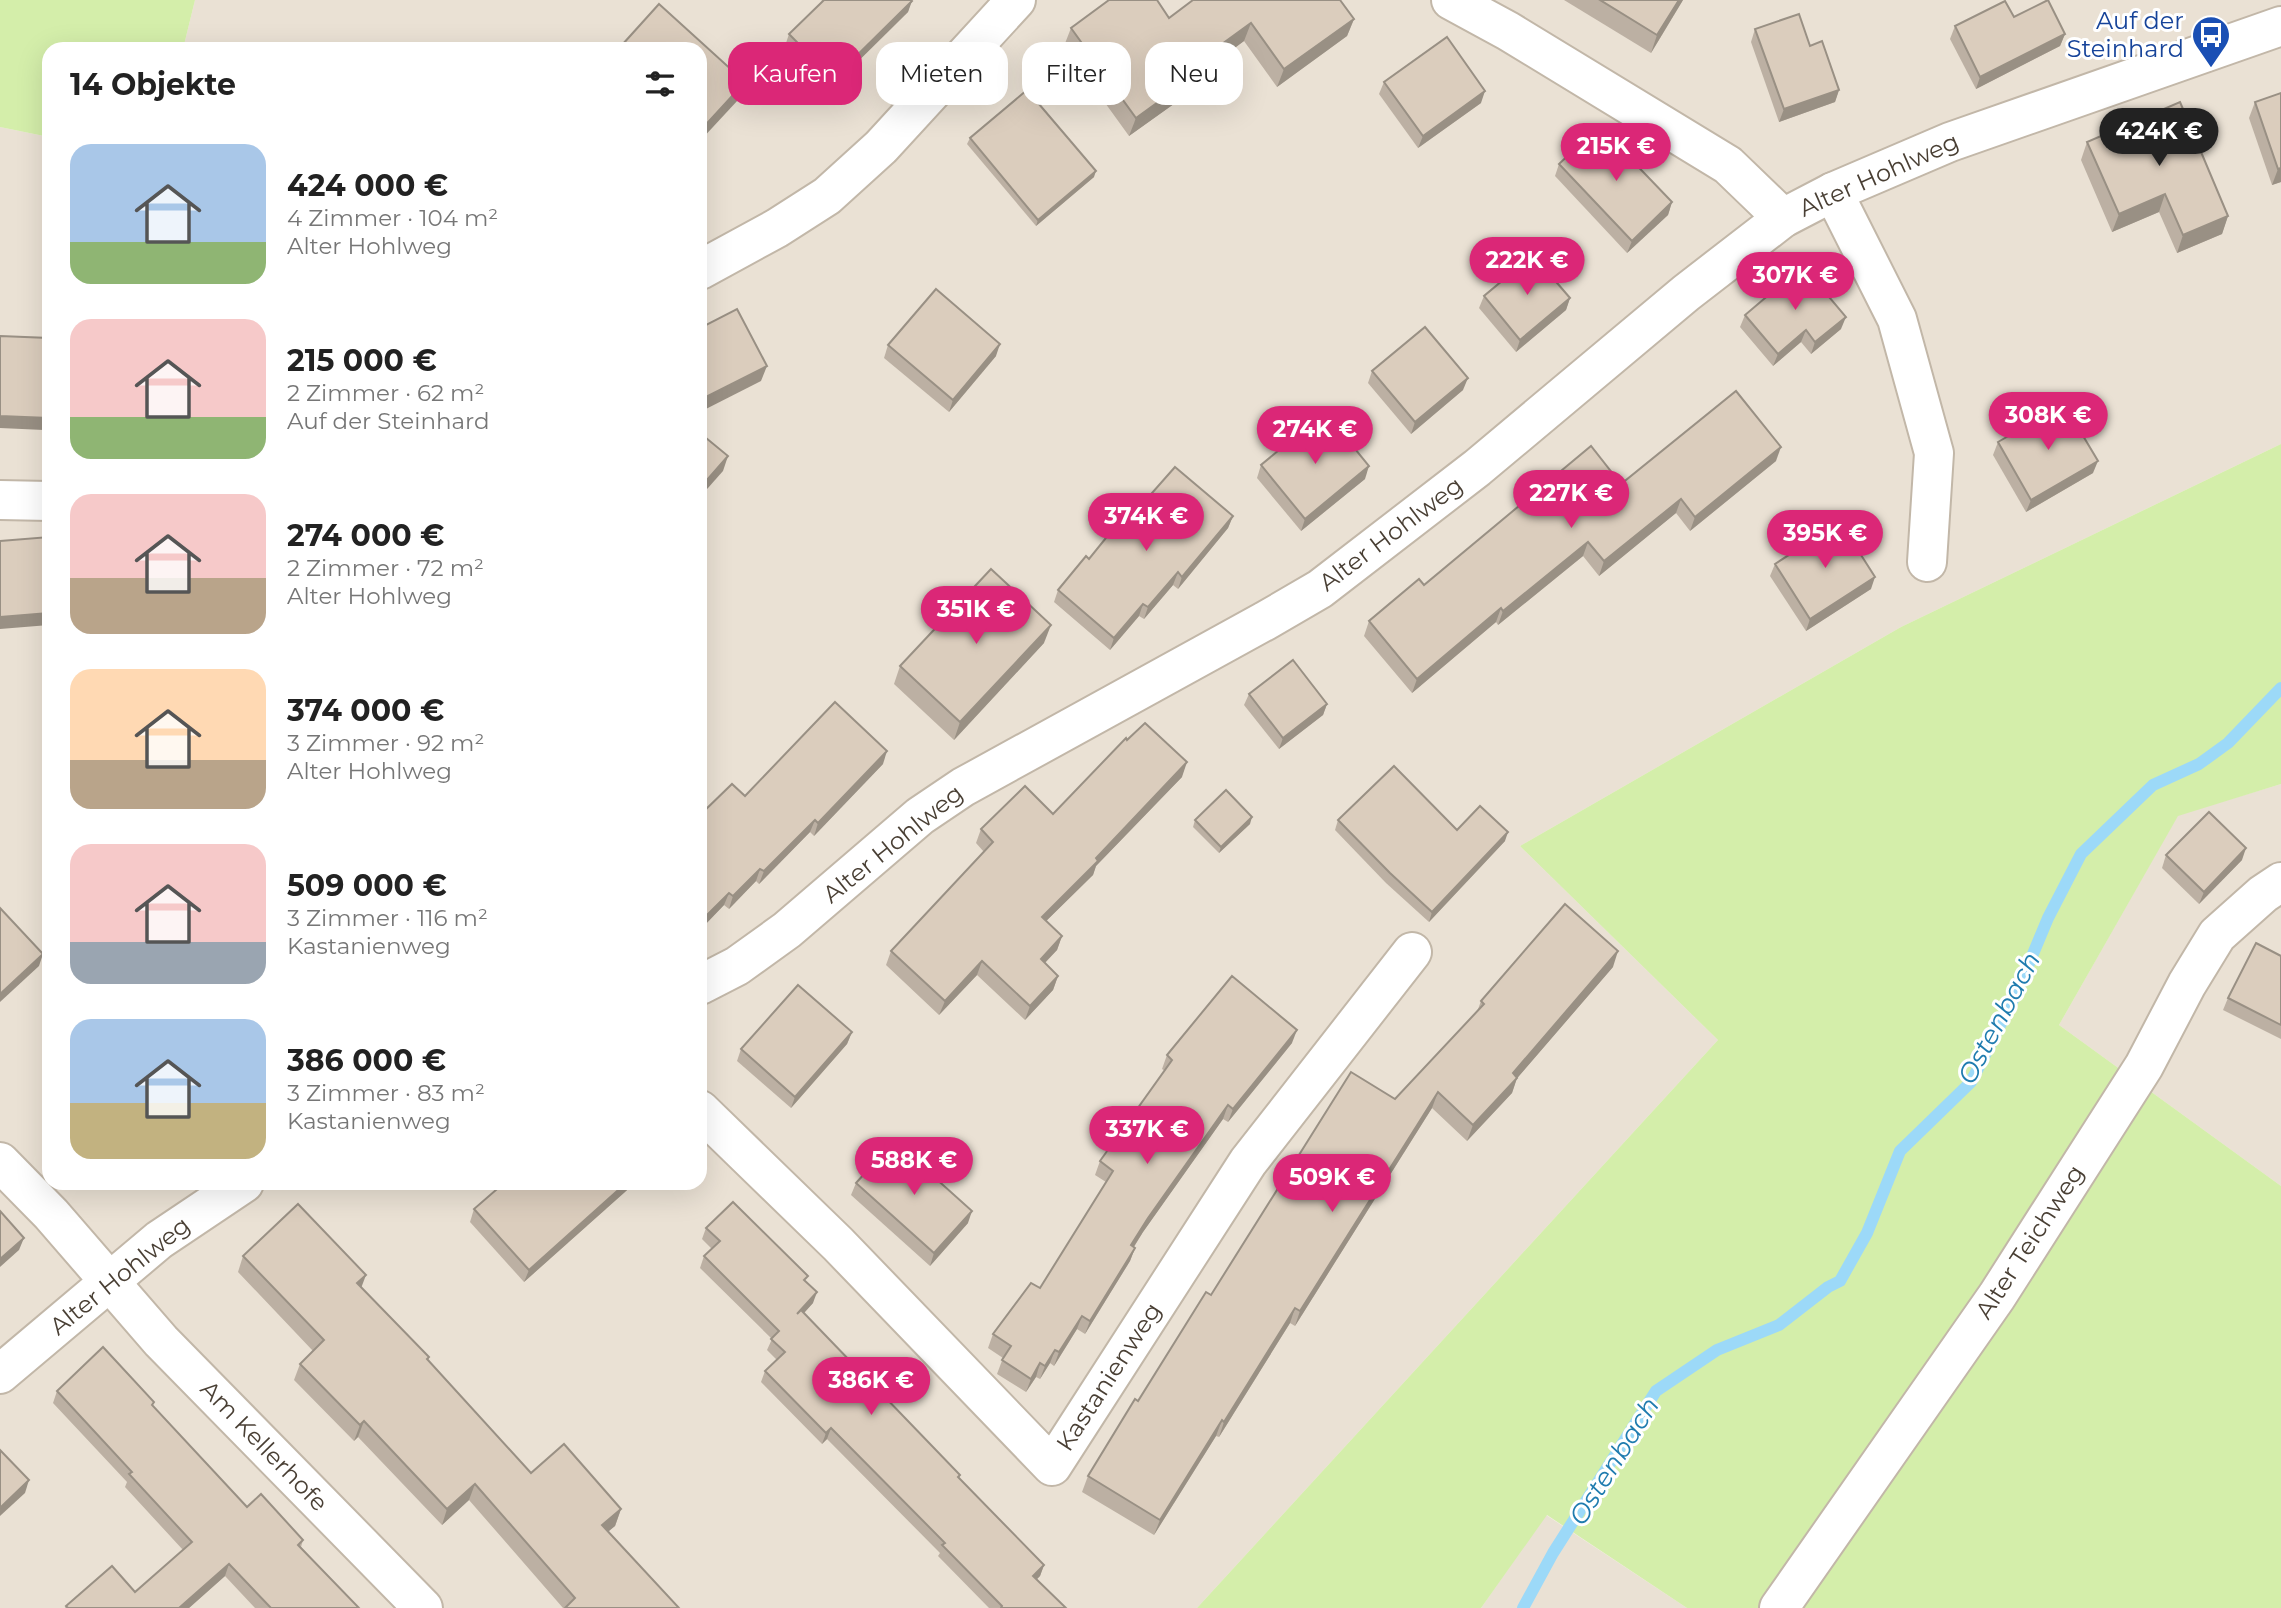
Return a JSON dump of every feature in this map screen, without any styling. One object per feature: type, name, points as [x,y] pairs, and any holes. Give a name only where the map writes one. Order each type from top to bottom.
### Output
[{"type":"street","points":[[707,266],[777,228],[827,196],[881,147],[1016,0]]},
{"type":"street","points":[[1451,0],[1508,31],[1728,164],[1783,218]]},
{"type":"street","name":"Alter Hohlweg","points":[[707,981],[737,966],[787,930],[920,816],[962,787],[1243,634],[1320,589],[1477,468],[1686,293],[1783,218],[1833,192],[1950,142],[2281,26]]},
{"type":"street","points":[[1833,192],[1897,319],[1934,453],[1927,562]]},
{"type":"street","points":[[0,500],[42,501]]},
{"type":"street","name":"Alter Teichweg","points":[[1779,1608],[1997,1296],[2144,1066],[2187,984],[2217,935],[2263,894],[2281,882]]},
{"type":"street","name":"Kastanienweg","points":[[707,1117],[838,1244],[1052,1466],[1248,1162],[1412,952]]},
{"type":"street","name":"Am Kellerhofe","points":[[0,1163],[51,1214],[161,1341],[423,1608]]},
{"type":"street","name":"Alter Hohlweg","points":[[0,1374],[159,1241],[234,1190]]},
{"type":"shaded area","points":[[195,0],[2281,0],[2281,444],[1901,627],[1520,846],[1718,1040],[1197,1608],[0,1608],[0,127],[42,136],[42,1190],[707,1190],[707,42],[185,42]]},
{"type":"shaded area","points":[[2281,784],[2281,1186],[2059,1025],[2178,815]]},
{"type":"shaded area","points":[[1546,1515],[1687,1608],[1481,1608]]},
{"type":"green space","points":[[0,0],[195,0],[185,42],[42,42],[42,136],[0,127]]},
{"type":"green space","points":[[2281,444],[2281,784],[2178,816],[2059,1025],[2281,1186],[2281,1608],[1687,1608],[1547,1515],[1481,1608],[1197,1608],[1718,1040],[1520,846],[1901,627]]},
{"type":"building","points":[[824,0],[912,1],[862,50],[862,42],[797,42],[789,34]]},
{"type":"building","points":[[1109,0],[1157,0],[1169,18],[1193,0],[1340,0],[1354,19],[1284,69],[1251,23],[1225,42],[1145,42],[1145,105],[1154,105],[1136,118],[1127,105],[1131,105],[1131,42],[1081,42],[1071,28]]},
{"type":"building","points":[[1600,0],[1679,0],[1657,35]]},
{"type":"building","points":[[2048,0],[2065,34],[1980,77],[1955,26],[2005,1],[2014,17]]},
{"type":"building","points":[[659,4],[701,42],[625,42]]},
{"type":"building","points":[[1799,14],[1810,46],[1822,41],[1839,90],[1784,109],[1755,29]]},
{"type":"building","points":[[1447,37],[1485,91],[1423,136],[1384,82]]},
{"type":"building","points":[[707,48],[728,67],[728,101],[707,123]]},
{"type":"building","points":[[2281,93],[2281,168],[2278,169],[2255,102]]},
{"type":"building","points":[[1022,94],[1022,105],[1040,105],[1096,171],[1038,220],[970,138]]},
{"type":"building","points":[[2180,102],[2228,216],[2183,235],[2165,194],[2119,214],[2087,142]]},
{"type":"building","points":[[1599,126],[1672,202],[1632,241],[1559,164]]},
{"type":"building","points":[[1533,255],[1570,298],[1520,340],[1484,296]]},
{"type":"building","points":[[1803,266],[1846,317],[1815,342],[1806,330],[1778,354],[1745,315]]},
{"type":"building","points":[[936,289],[1000,344],[953,400],[888,345]]},
{"type":"building","points":[[737,309],[767,366],[707,396],[707,324]]},
{"type":"building","points":[[1425,327],[1468,378],[1415,422],[1372,371]]},
{"type":"building","points":[[0,336],[42,338],[42,418],[0,416]]},
{"type":"building","points":[[1736,391],[1781,447],[1695,517],[1681,499],[1604,561],[1588,542],[1503,611],[1501,608],[1417,679],[1369,621],[1419,579],[1424,585],[1591,446],[1621,484]]},
{"type":"building","points":[[2064,404],[2098,461],[2031,500],[1998,442]]},
{"type":"building","points":[[1325,412],[1369,466],[1305,519],[1261,465]]},
{"type":"building","points":[[707,439],[728,456],[707,480]]},
{"type":"building","points":[[1175,467],[1233,516],[1182,577],[1178,572],[1148,607],[1143,604],[1114,638],[1058,590],[1086,556],[1089,559],[1118,523],[1122,527]]},
{"type":"building","points":[[1840,522],[1875,577],[1810,619],[1775,564]]},
{"type":"building","points":[[42,538],[42,614],[0,617],[0,541]]},
{"type":"building","points":[[991,569],[1051,625],[960,722],[900,666]]},
{"type":"building","points":[[1293,660],[1327,704],[1283,738],[1249,694]]},
{"type":"building","points":[[835,702],[887,751],[818,823],[815,820],[764,871],[760,869],[733,896],[729,893],[707,915],[707,808],[732,784],[745,796]]},
{"type":"building","points":[[1145,723],[1187,762],[1096,858],[1098,861],[1042,917],[1062,936],[1041,959],[1058,976],[1030,1006],[982,961],[945,1001],[891,951],[993,842],[981,829],[1025,786],[1053,814],[1126,738],[1127,740]]},
{"type":"building","points":[[1394,766],[1457,830],[1480,806],[1508,832],[1432,912],[1338,820]]},
{"type":"building","points":[[1226,790],[1252,817],[1221,847],[1195,820]]},
{"type":"building","points":[[2209,812],[2246,848],[2204,892],[2166,855]]},
{"type":"building","points":[[1565,904],[1618,951],[1513,1073],[1517,1078],[1473,1125],[1438,1092],[1300,1311],[1295,1308],[1160,1520],[1088,1476],[1206,1292],[1211,1295],[1351,1072],[1395,1099],[1484,1004],[1481,1001]]},
{"type":"building","points":[[0,908],[42,955],[0,994]]},
{"type":"building","points":[[2256,943],[2281,956],[2281,1025],[2228,998]]},
{"type":"building","points":[[1232,976],[1297,1030],[1233,1109],[1228,1105],[1148,1218],[1131,1245],[1135,1248],[1090,1321],[1082,1316],[1059,1352],[1055,1350],[1045,1366],[1040,1363],[1031,1379],[1002,1360],[1011,1346],[993,1334],[1031,1283],[1040,1288],[1113,1171],[1100,1161],[1172,1060],[1167,1055]]},
{"type":"building","points":[[798,985],[852,1032],[795,1097],[741,1049]]},
{"type":"building","points":[[894,1141],[972,1211],[934,1253],[856,1183]]},
{"type":"building","points":[[496,1190],[618,1190],[529,1270],[474,1209]]},
{"type":"building","points":[[733,1202],[808,1276],[804,1280],[817,1292],[797,1314],[801,1310],[1044,1565],[1033,1576],[1066,1608],[1001,1608],[942,1545],[945,1543],[831,1428],[826,1433],[765,1371],[785,1352],[771,1339],[779,1331],[704,1256],[720,1241],[706,1228]]},
{"type":"building","points":[[298,1204],[366,1275],[357,1283],[429,1357],[427,1359],[531,1473],[564,1444],[621,1509],[602,1525],[679,1608],[565,1608],[575,1598],[475,1484],[447,1509],[364,1421],[360,1425],[300,1364],[324,1340],[243,1256]]},
{"type":"building","points":[[0,1211],[24,1238],[0,1259]]},
{"type":"building","points":[[103,1347],[154,1402],[152,1405],[247,1507],[261,1494],[303,1540],[298,1545],[359,1608],[271,1608],[229,1564],[179,1608],[66,1606],[112,1566],[135,1592],[192,1542],[57,1391]]},
{"type":"building","points":[[0,1450],[29,1480],[0,1508]]},
{"type":"waterway","name":"Ostenbach","points":[[1523,1608],[1553,1553],[1656,1391],[1717,1350],[1779,1325],[1828,1287],[1840,1281],[1867,1233],[1900,1151],[1971,1082],[2017,992],[2048,918],[2081,854],[2153,785],[2199,764],[2228,743],[2281,688]]},
{"type":"place","name":"Auf der Steinhard","points":[[2211,69]]}]
